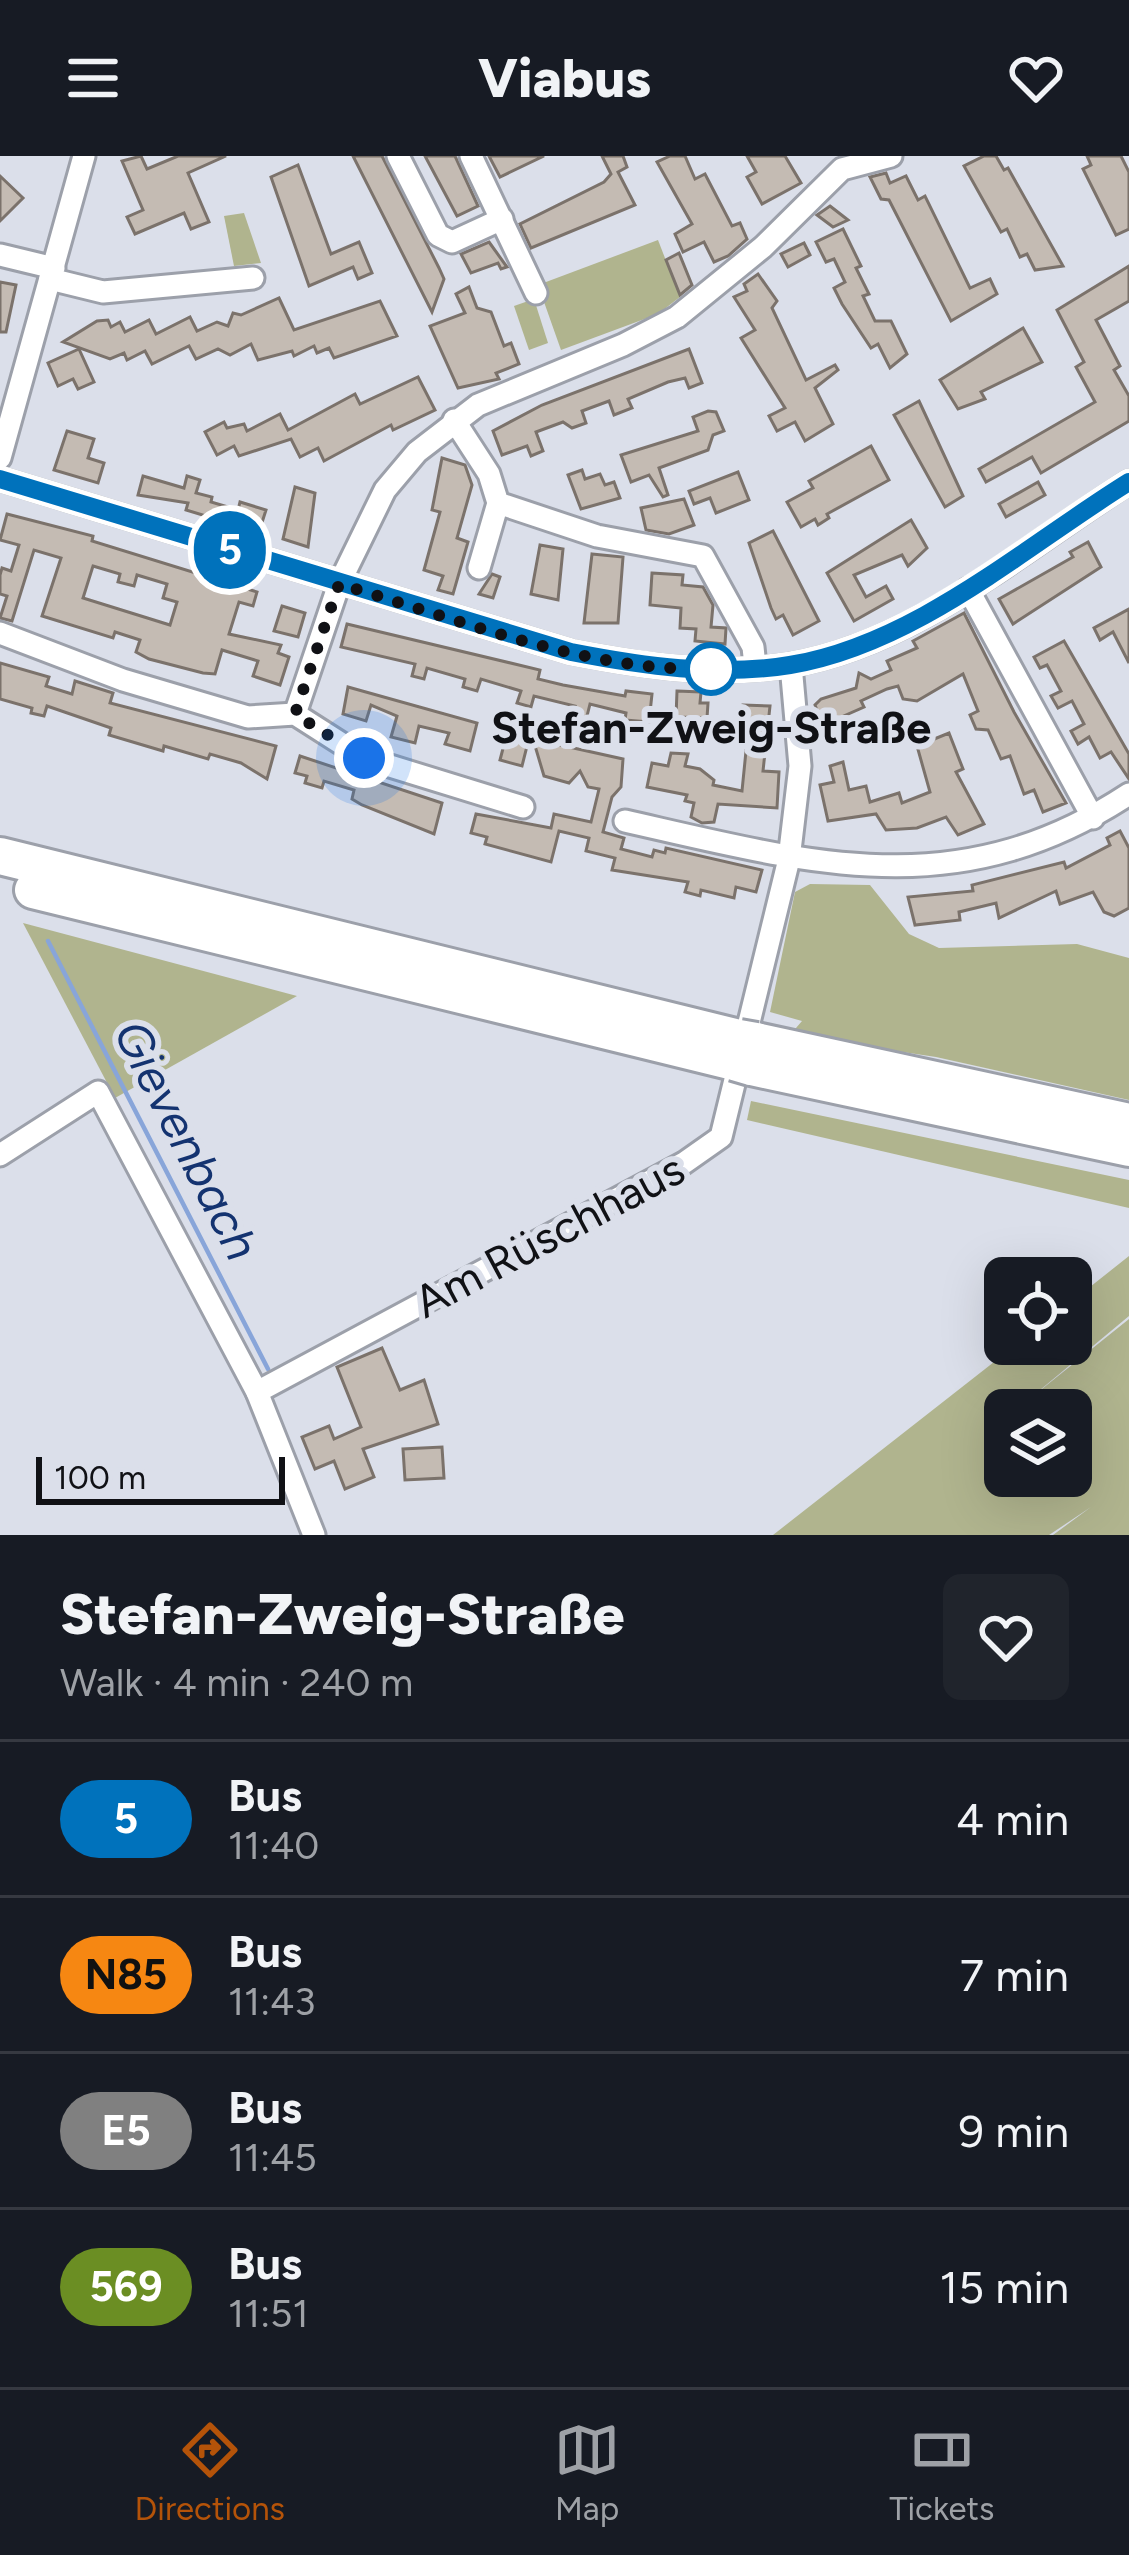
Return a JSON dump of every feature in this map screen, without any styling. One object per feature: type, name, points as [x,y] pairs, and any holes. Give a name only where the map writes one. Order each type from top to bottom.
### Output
[{"type":"highway","points":[[0,856],[1129,1148]]},
{"type":"highway","points":[[0,882],[745,1052],[1129,1122]]},
{"type":"street","points":[[0,458],[84,156]]},
{"type":"street","points":[[398,156],[438,236],[452,242],[502,219]]},
{"type":"street","points":[[471,156],[536,293]]},
{"type":"street","points":[[295,714],[339,584],[385,490],[454,420],[499,394],[623,345],[676,317],[763,248],[837,163],[891,156]]},
{"type":"street","points":[[0,255],[103,292],[253,278]]},
{"type":"street","points":[[454,420],[489,474],[498,503],[479,568]]},
{"type":"street","points":[[0,479],[571,652],[658,669],[791,665],[898,626],[968,589],[1129,482]]},
{"type":"street","points":[[498,503],[597,536],[703,556],[753,647],[755,666]]},
{"type":"street","points":[[968,589],[1093,818]]},
{"type":"street","points":[[0,633],[123,680],[248,718],[295,714],[364,758],[523,807]]},
{"type":"street","name":"Am Rüschhaus","points":[[257,1392],[684,1163],[722,1137],[789,859],[800,766],[791,665]]},
{"type":"street","points":[[625,821],[842,867],[939,864],[1019,848],[1093,818],[1129,794]]},
{"type":"street","points":[[0,1155],[98,1092],[257,1392],[314,1535]]},
{"type":"green space","points":[[244,213],[261,263],[234,266],[224,216]]},
{"type":"green space","points":[[658,240],[680,297],[658,314],[561,350],[538,285]]},
{"type":"green space","points":[[534,299],[548,343],[529,350],[514,306]]},
{"type":"green space","points":[[810,884],[870,885],[909,934],[939,948],[1077,944],[1129,958],[1129,1100],[936,1057],[790,1035],[802,1021],[770,1012],[795,892]]},
{"type":"green space","points":[[23,923],[297,996],[115,1098]]},
{"type":"green space","points":[[751,1101],[1129,1180],[1129,1208],[747,1120]]},
{"type":"green space","points":[[1129,1256],[1129,1316],[1092,1347],[1092,1285]]},
{"type":"green space","points":[[1129,1319],[1129,1535],[1053,1535],[1091,1507],[1049,1535],[773,1535],[990,1365],[1070,1365],[1041,1389],[984,1389],[984,1497],[1092,1497],[1092,1389],[1042,1389],[1072,1365],[1092,1365],[1092,1349]]},
{"type":"building","points":[[141,156],[147,169],[178,156],[226,156],[188,173],[209,222],[191,229],[184,213],[135,234],[127,217],[143,210],[122,161]]},
{"type":"building","points":[[353,156],[382,156],[439,268],[444,279],[432,312]]},
{"type":"building","points":[[425,156],[455,156],[478,206],[457,216]]},
{"type":"building","points":[[489,156],[544,156],[500,177]]},
{"type":"building","points":[[602,156],[623,156],[627,167],[618,172],[635,205],[531,248],[520,224],[604,182],[611,174]]},
{"type":"building","points":[[685,156],[695,179],[705,174],[732,226],[740,223],[747,239],[728,256],[714,262],[704,242],[683,252],[675,234],[692,224],[657,162]]},
{"type":"building","points":[[747,156],[785,156],[801,183],[762,204],[747,177],[756,172]]},
{"type":"building","points":[[996,156],[1004,170],[1008,168],[1063,266],[1035,270],[1027,254],[1020,257],[1007,229],[1001,232],[964,166]]},
{"type":"building","points":[[1087,156],[1121,156],[1129,172],[1129,229],[1116,235],[1083,169],[1091,165]]},
{"type":"building","points":[[298,165],[331,254],[359,242],[372,273],[358,279],[353,267],[309,286],[271,177]]},
{"type":"building","points":[[886,173],[890,183],[906,176],[918,200],[925,196],[970,288],[990,279],[997,294],[951,321],[889,200],[881,199],[870,177]]},
{"type":"building","points":[[0,176],[23,198],[0,221]]},
{"type":"building","points":[[830,206],[848,220],[833,227],[817,215]]},
{"type":"building","points":[[843,229],[861,266],[856,268],[869,294],[863,296],[875,321],[891,321],[907,354],[890,368],[878,344],[871,348],[842,304],[834,288],[845,282],[834,259],[826,262],[816,242]]},
{"type":"building","points":[[489,242],[507,267],[501,269],[498,263],[471,273],[461,254]]},
{"type":"building","points":[[804,243],[810,255],[788,267],[781,254]]},
{"type":"building","points":[[679,253],[692,285],[680,295],[666,260]]},
{"type":"building","points":[[1129,266],[1129,301],[1096,320],[1120,366],[1114,370],[1129,396],[1129,421],[1041,473],[1032,457],[986,482],[979,469],[1095,402],[1076,367],[1084,362],[1057,310]]},
{"type":"building","points":[[758,274],[777,301],[772,308],[806,380],[835,365],[838,370],[815,388],[833,424],[805,441],[795,422],[777,431],[769,416],[785,408],[741,338],[755,330],[734,297],[747,291],[744,284]]},
{"type":"building","points":[[0,282],[16,285],[6,332],[0,332]]},
{"type":"building","points":[[469,287],[477,308],[491,312],[504,346],[511,343],[519,364],[496,373],[499,379],[458,388],[430,326],[465,313],[456,294]]},
{"type":"building","points":[[279,298],[294,330],[380,301],[397,336],[334,358],[329,348],[317,353],[314,346],[294,356],[292,351],[258,360],[251,344],[230,355],[218,349],[196,359],[189,346],[152,364],[145,351],[127,360],[124,353],[110,359],[63,342],[97,321],[108,320],[111,327],[120,322],[125,332],[149,320],[156,334],[190,317],[197,331],[217,322],[228,326],[233,313],[241,315]]},
{"type":"building","points":[[1023,328],[1042,362],[981,392],[985,399],[958,409],[940,380]]},
{"type":"building","points":[[79,349],[94,382],[78,389],[73,379],[58,386],[48,363]]},
{"type":"building","points":[[689,349],[702,383],[689,388],[685,378],[668,382],[628,399],[632,408],[614,415],[609,401],[582,411],[586,423],[572,428],[563,422],[536,432],[543,451],[531,456],[527,446],[502,455],[493,431],[542,405]]},
{"type":"building","points":[[418,377],[435,410],[393,430],[391,425],[324,461],[318,448],[300,457],[291,439],[239,456],[234,446],[217,455],[205,432],[224,422],[227,428],[244,424],[247,431],[280,414],[288,430],[355,394],[360,404]]},
{"type":"building","points":[[919,401],[963,496],[945,507],[894,415]]},
{"type":"building","points":[[716,412],[724,431],[713,435],[708,450],[659,468],[668,495],[663,497],[649,475],[631,482],[621,455],[698,431],[693,417]]},
{"type":"building","points":[[67,431],[94,439],[88,458],[104,463],[98,483],[54,470]]},
{"type":"building","points":[[871,446],[889,480],[827,514],[829,518],[818,525],[815,519],[801,527],[787,502],[813,488],[809,481]]},
{"type":"building","points":[[442,458],[465,465],[472,485],[457,538],[468,542],[453,594],[438,590],[443,576],[424,570],[440,512],[432,510]]},
{"type":"building","points":[[582,470],[585,479],[600,474],[605,485],[614,482],[620,498],[581,509],[568,475]]},
{"type":"building","points":[[738,472],[749,500],[716,513],[710,498],[694,504],[689,491]]},
{"type":"building","points":[[143,476],[184,488],[187,476],[200,480],[196,493],[212,497],[211,502],[238,510],[240,502],[266,510],[259,532],[186,510],[188,503],[138,495]]},
{"type":"building","points":[[1038,482],[1045,495],[1006,517],[999,504]]},
{"type":"building","points":[[295,487],[315,493],[308,547],[283,539]]},
{"type":"building","points":[[684,499],[694,525],[669,534],[646,530],[641,508]]},
{"type":"building","points":[[7,514],[93,536],[92,541],[257,592],[253,606],[239,602],[229,634],[281,645],[278,653],[289,657],[280,685],[253,676],[258,661],[222,650],[215,674],[203,673],[149,659],[136,652],[140,640],[115,632],[113,638],[42,616],[61,558],[34,550],[12,621],[0,618],[7,596],[0,594],[0,575],[2,568],[11,571],[19,545],[0,540]],"holes":[[[93,566],[120,574],[118,582],[134,586],[137,575],[167,584],[163,598],[177,602],[170,625],[83,598]]]},
{"type":"building","points":[[911,520],[927,548],[908,566],[902,555],[854,575],[866,597],[886,586],[893,599],[854,621],[827,573]]},
{"type":"building","points":[[773,531],[819,621],[793,635],[783,615],[776,619],[749,543]]},
{"type":"building","points":[[1088,542],[1101,567],[1013,624],[999,599],[1073,557],[1070,552]]},
{"type":"building","points":[[540,545],[563,549],[558,600],[531,594]]},
{"type":"building","points":[[592,554],[623,557],[618,623],[584,623]]},
{"type":"building","points":[[652,573],[683,575],[682,585],[703,587],[713,605],[711,627],[726,628],[725,644],[695,641],[696,629],[680,628],[681,608],[650,605]]},
{"type":"building","points":[[492,574],[500,577],[493,598],[479,594]]},
{"type":"building","points":[[282,606],[305,613],[298,637],[274,631]]},
{"type":"building","points":[[1129,609],[1129,663],[1113,632],[1100,640],[1094,628]]},
{"type":"building","points":[[964,613],[1066,803],[1043,812],[1034,790],[1024,794],[1010,756],[1001,759],[988,730],[976,729],[970,715],[978,711],[963,674],[917,701],[903,699],[898,686],[887,689],[861,701],[864,707],[837,719],[840,726],[825,732],[815,705],[821,699],[856,688],[859,673],[871,679],[891,670],[887,661],[917,648],[913,641]]},
{"type":"building","points":[[347,624],[540,670],[538,679],[563,685],[625,696],[626,691],[652,694],[649,722],[625,720],[626,713],[590,704],[586,720],[572,716],[575,706],[534,696],[531,707],[517,703],[521,691],[481,679],[477,691],[463,687],[465,679],[427,668],[424,679],[412,676],[415,664],[341,647]]},
{"type":"building","points":[[1064,641],[1129,754],[1129,779],[1111,752],[1100,758],[1089,737],[1078,744],[1071,731],[1084,724],[1072,701],[1058,708],[1051,696],[1061,691],[1047,665],[1040,668],[1034,657]]},
{"type":"building","points":[[0,663],[49,677],[46,686],[72,694],[75,681],[113,693],[110,703],[276,746],[267,779],[241,763],[210,754],[208,759],[164,746],[163,751],[109,735],[111,728],[47,706],[44,716],[31,713],[32,708],[0,699]]},
{"type":"building","points":[[348,687],[477,723],[470,751],[445,744],[449,733],[419,726],[415,743],[391,737],[397,716],[371,705],[366,721],[343,714]]},
{"type":"building","points":[[677,691],[701,692],[700,703],[708,703],[707,718],[676,717]]},
{"type":"building","points":[[743,705],[770,706],[763,771],[779,772],[777,808],[718,804],[714,822],[702,823],[691,817],[694,803],[685,801],[687,795],[647,787],[652,763],[668,766],[671,753],[688,754],[685,766],[700,769],[714,780],[713,785],[742,791],[747,741],[741,741]]},
{"type":"building","points":[[507,733],[529,738],[522,766],[500,760]]},
{"type":"building","points":[[949,733],[963,769],[956,772],[984,824],[958,835],[946,817],[917,828],[886,830],[876,814],[828,821],[820,785],[834,782],[830,766],[843,762],[849,790],[866,786],[870,802],[899,793],[902,803],[930,792],[917,746]]},
{"type":"building","points":[[533,739],[623,759],[621,787],[612,797],[603,832],[624,838],[621,849],[652,857],[654,850],[665,853],[666,848],[762,870],[756,892],[736,887],[734,898],[701,890],[700,896],[685,892],[688,882],[612,870],[615,858],[586,851],[589,838],[559,831],[551,862],[485,844],[487,837],[471,833],[476,814],[551,828],[554,814],[591,822],[599,789],[588,787],[580,771],[569,783],[544,776]]},
{"type":"building","points":[[300,756],[442,803],[434,834],[362,805],[352,799],[354,790],[324,781],[322,788],[305,783],[307,776],[295,773]]},
{"type":"building","points":[[1120,831],[1129,848],[1129,908],[1114,916],[1104,912],[1093,892],[1060,904],[1056,891],[999,918],[996,903],[959,912],[960,920],[915,925],[908,897],[973,891],[972,885],[1064,862],[1066,868],[1110,845],[1107,838]]},
{"type":"building","points":[[382,1348],[400,1390],[424,1380],[438,1424],[363,1449],[374,1477],[345,1489],[334,1461],[315,1469],[302,1437],[329,1426],[334,1439],[361,1427],[337,1367]]},
{"type":"building","points":[[442,1447],[444,1478],[405,1480],[403,1449]]},
{"type":"waterway","name":"Gievenbach","points":[[48,941],[268,1369]]},
{"type":"bus line","name":"5","points":[[0,479],[571,652],[658,669],[791,665],[851,646],[968,589],[1129,482]]},
{"type":"place","name":"Stefan-Zweig-Straße","points":[[711,669]]},
{"type":"route","points":[[364,758],[295,714],[339,584],[571,652],[658,669],[711,669]]}]
